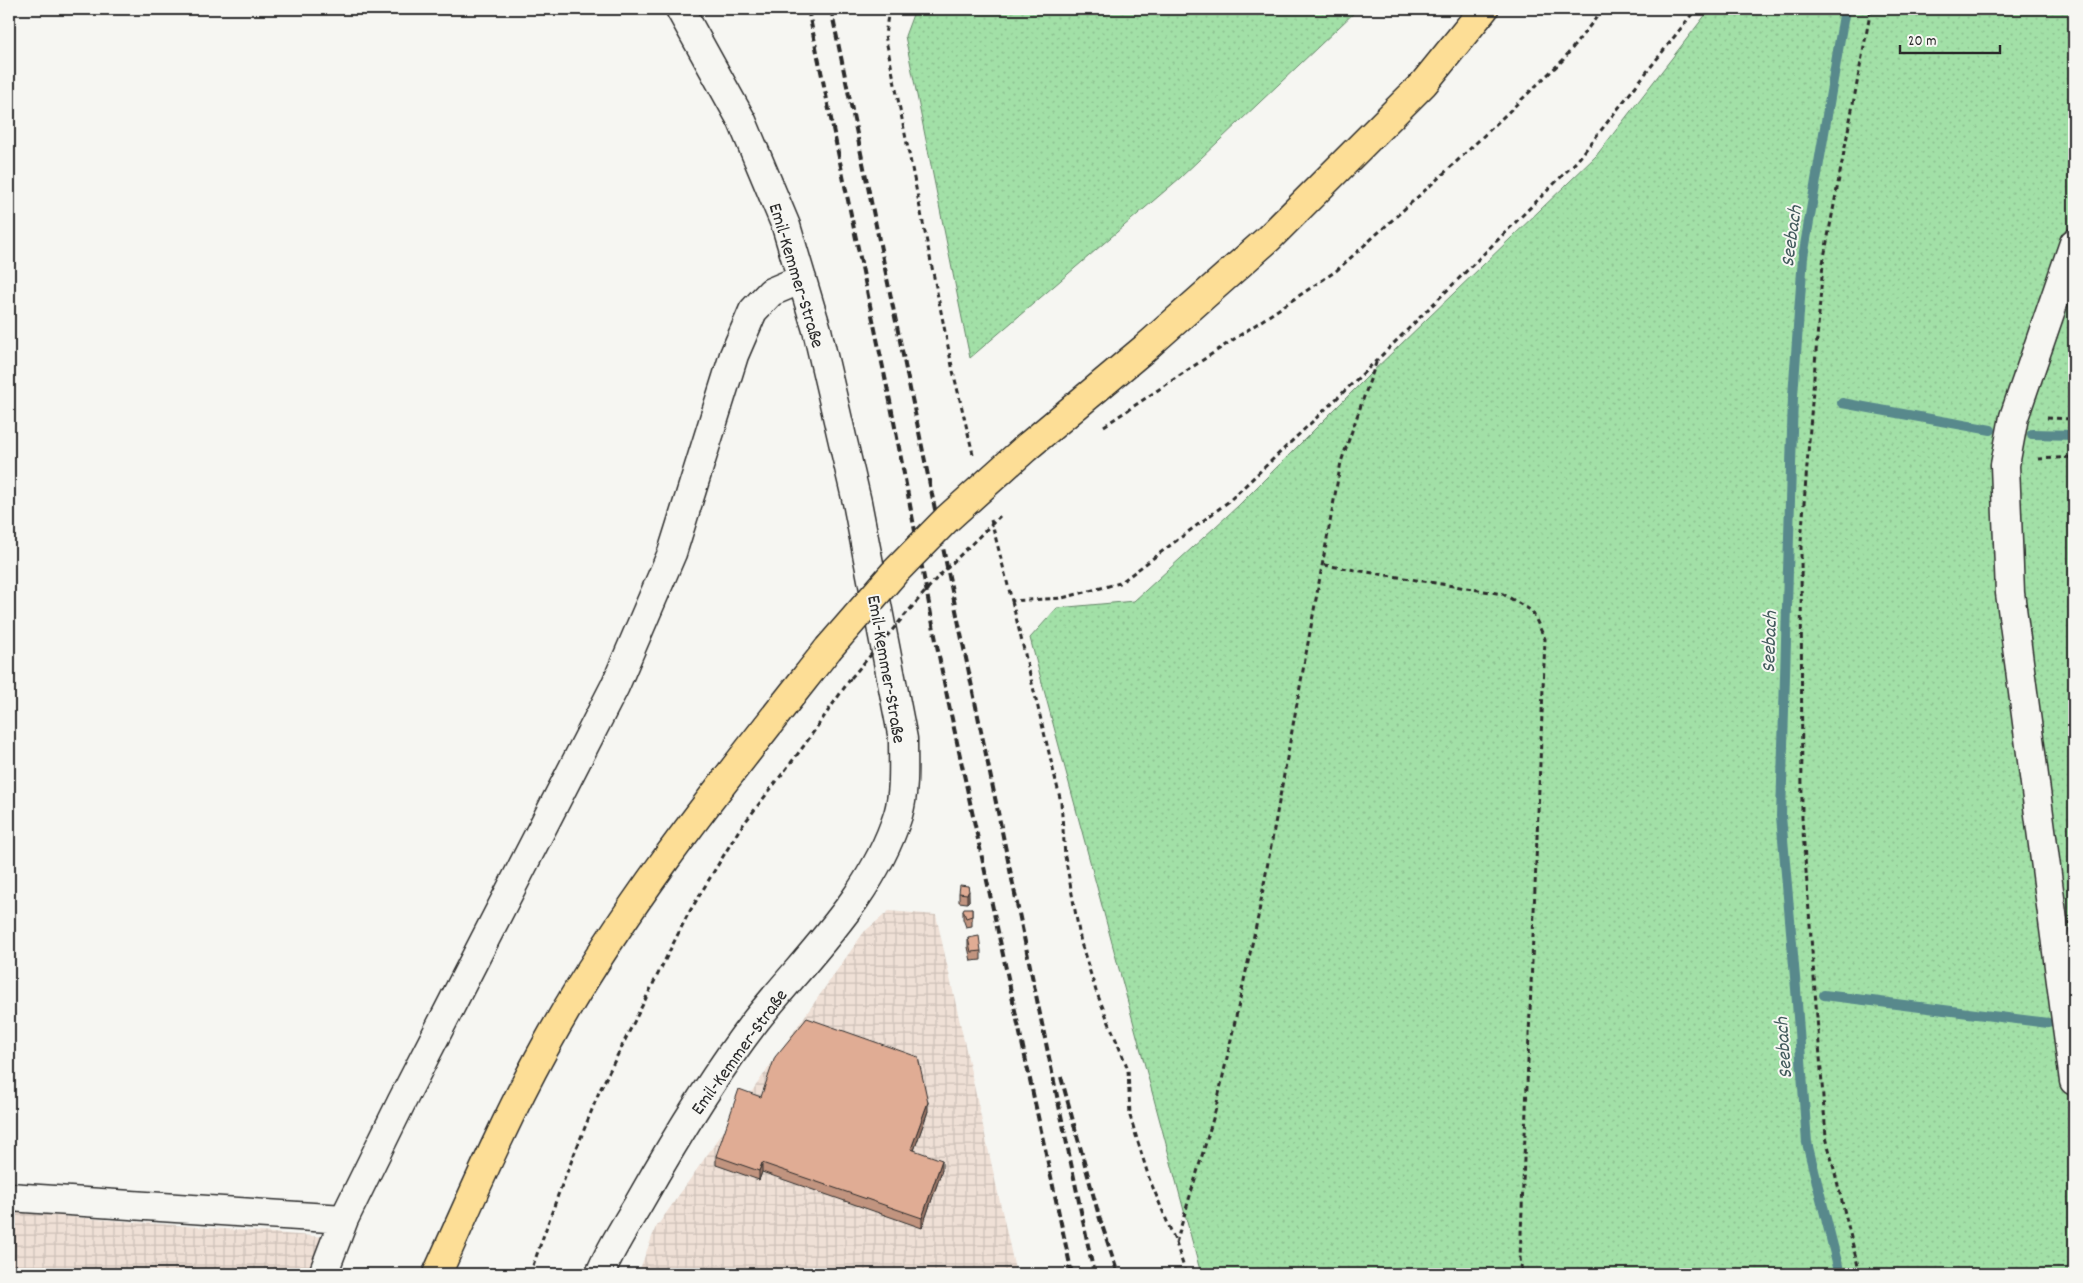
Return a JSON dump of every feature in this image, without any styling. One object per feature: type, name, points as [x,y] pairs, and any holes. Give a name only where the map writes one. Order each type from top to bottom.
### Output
[{"type":"main road","points":[[437,1274],[485,1169],[544,1049],[604,950],[667,859],[739,762],[828,649],[894,574],[947,519],[1027,447],[1144,349],[1268,239],[1424,83],[1484,9]]},
{"type":"street","name":"Emil-Kemmer-Straße","points":[[600,1274],[663,1159],[704,1095],[756,1021],[858,897],[885,848],[899,813],[903,774],[903,739],[857,502],[817,330],[786,226],[742,121],[680,9]]},
{"type":"street","points":[[2074,242],[2014,417],[2005,465],[2010,593],[2074,1081]]},
{"type":"street","points":[[323,1274],[344,1219],[406,1092],[615,686],[672,553],[734,355],[753,311],[771,292],[802,279]]},
{"type":"street","points":[[9,1197],[344,1219]]},
{"type":"path","points":[[1103,427],[1336,271],[1454,164],[1556,66],[1603,9]]},
{"type":"path","points":[[1176,1243],[1215,1112],[1258,917],[1324,565],[1341,462],[1377,360],[1577,161],[1696,9]]},
{"type":"path","points":[[1860,1274],[1826,1137],[1802,818],[1801,542],[1823,263],[1871,9]]},
{"type":"path","points":[[530,1274],[558,1195],[599,1092],[687,916],[739,830],[803,747],[851,678],[936,579],[1006,510]]},
{"type":"path","points":[[1324,565],[1503,594],[1532,611],[1545,639],[1520,1258],[1522,1274]]},
{"type":"path","points":[[1012,601],[1061,802],[1065,856],[1081,943],[1096,991],[1128,1069],[1130,1116],[1149,1178],[1176,1243],[1186,1274]]},
{"type":"shaded area","points":[[889,911],[936,915],[1016,1274],[638,1274],[655,1229],[864,932]]},
{"type":"shaded area","points":[[9,1212],[324,1237],[308,1274],[9,1274]]},
{"type":"green space","points":[[915,9],[1358,9],[1180,178],[970,358],[905,36]]},
{"type":"green space","points":[[1710,9],[2074,9],[2074,1274],[1201,1274],[1030,638],[1057,608],[1134,601],[1238,506],[1369,375],[1596,156]]},
{"type":"building","points":[[960,885],[968,886],[969,891],[967,894],[959,893]]},
{"type":"building","points":[[964,908],[972,908],[972,916],[966,918]]},
{"type":"building","points":[[979,936],[981,951],[971,952],[968,938]]},
{"type":"building","points":[[807,1018],[918,1057],[928,1102],[911,1149],[942,1160],[922,1218],[762,1163],[759,1171],[716,1156],[739,1089],[761,1097],[775,1057]]},
{"type":"waterway","name":"Seebach","points":[[1840,1274],[1807,1143],[1781,816],[1793,396],[1803,257],[1845,9]]},
{"type":"waterway","points":[[1842,403],[1991,430]]},
{"type":"waterway","points":[[2032,434],[2074,435]]},
{"type":"waterway","points":[[1824,995],[2048,1023]]},
{"type":"railway","points":[[808,9],[890,401],[944,682],[1072,1274]]},
{"type":"railway","points":[[831,9],[1094,1274]]},
{"type":"railway","points":[[1061,1077],[1099,1216],[1118,1274]]}]
